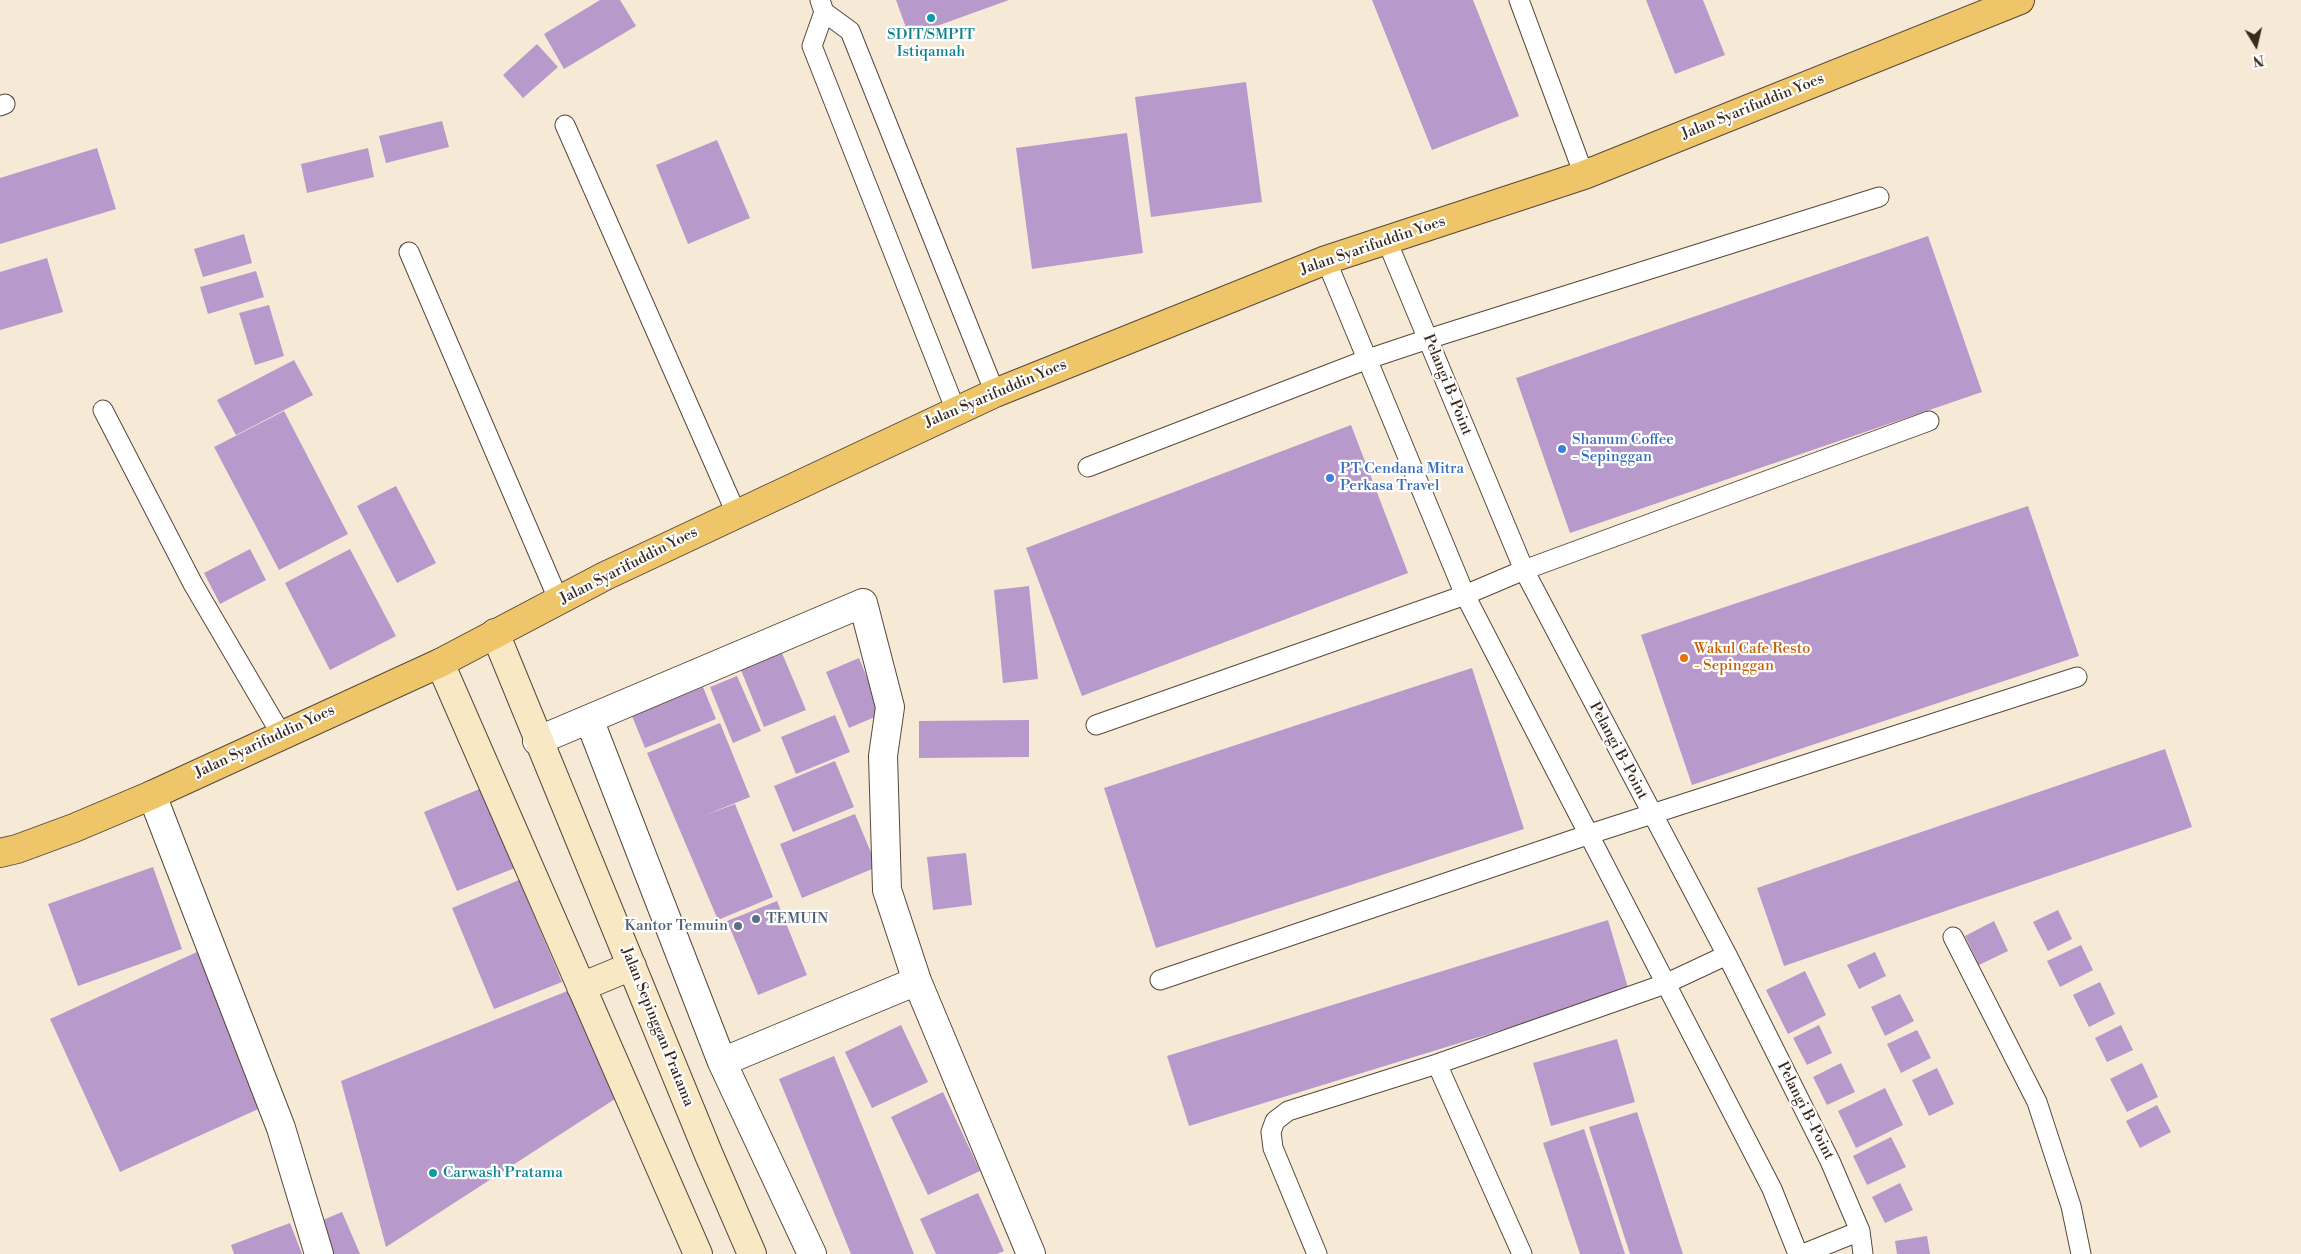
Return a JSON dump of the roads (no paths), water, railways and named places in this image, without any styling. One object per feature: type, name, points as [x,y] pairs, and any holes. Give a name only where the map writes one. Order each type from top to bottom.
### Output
[{"type":"highway","name":"Jalan Syarifuddin Yoes","points":[[0,853],[17,850],[152,795],[281,734],[440,663],[605,576],[995,393],[1326,260],[1584,175],[2020,0]]},
{"type":"street","points":[[538,741],[863,603],[890,707],[884,756],[887,890],[917,981],[1029,1253]]},
{"type":"street","name":"Jalan Sepinggan Pratama","points":[[495,633],[709,1155],[752,1254]]},
{"type":"street","points":[[440,663],[698,1254]]},
{"type":"street","points":[[589,719],[722,1062],[812,1254]]},
{"type":"street","points":[[152,795],[281,1128],[320,1254]]},
{"type":"street","points":[[581,987],[632,966]]},
{"type":"street","points":[[722,1062],[917,981]]},
{"type":"lane","points":[[1519,0],[1584,175]]},
{"type":"lane","points":[[956,411],[812,46],[822,6],[850,31],[995,393]]},
{"type":"lane","points":[[565,125],[736,513]]},
{"type":"lane","points":[[1088,467],[1368,359],[1428,338],[1879,197]]},
{"type":"lane","name":"Pelangi B-Point","points":[[1387,241],[1524,570],[1727,955],[1830,1161],[1860,1231],[1863,1254]]},
{"type":"lane","points":[[410,252],[558,601]]},
{"type":"lane","points":[[1326,260],[1466,595],[1772,1189],[1798,1254]]},
{"type":"lane","points":[[102,410],[193,584],[281,734]]},
{"type":"lane","points":[[1096,725],[1466,595],[1524,570],[1929,421]]},
{"type":"lane","points":[[1160,980],[1590,834],[2077,677]]},
{"type":"lane","points":[[1953,937],[2037,1102],[2071,1206],[2080,1254]]},
{"type":"lane","points":[[1317,1254],[1273,1148],[1271,1132],[1275,1121],[1288,1111],[1437,1064],[1665,984],[1727,955]]},
{"type":"lane","points":[[1437,1064],[1522,1254]]},
{"type":"lane","points":[[1802,1254],[1860,1231]]},
{"type":"place","name":"SDIT/SMPIT Istiqamah","points":[[931,18]]},
{"type":"place","name":"Shanum Coffee - Sepinggan","points":[[1562,449]]},
{"type":"place","name":"PT Cendana Mitra Perkasa Travel","points":[[1330,478]]},
{"type":"place","name":"Wakul Cafe Resto - Sepinggan","points":[[1684,658]]},
{"type":"place","name":"TEMUIN","points":[[756,919]]},
{"type":"place","name":"Kantor Temuin","points":[[738,926]]},
{"type":"place","name":"Carwash Pratama","points":[[433,1173]]}]
